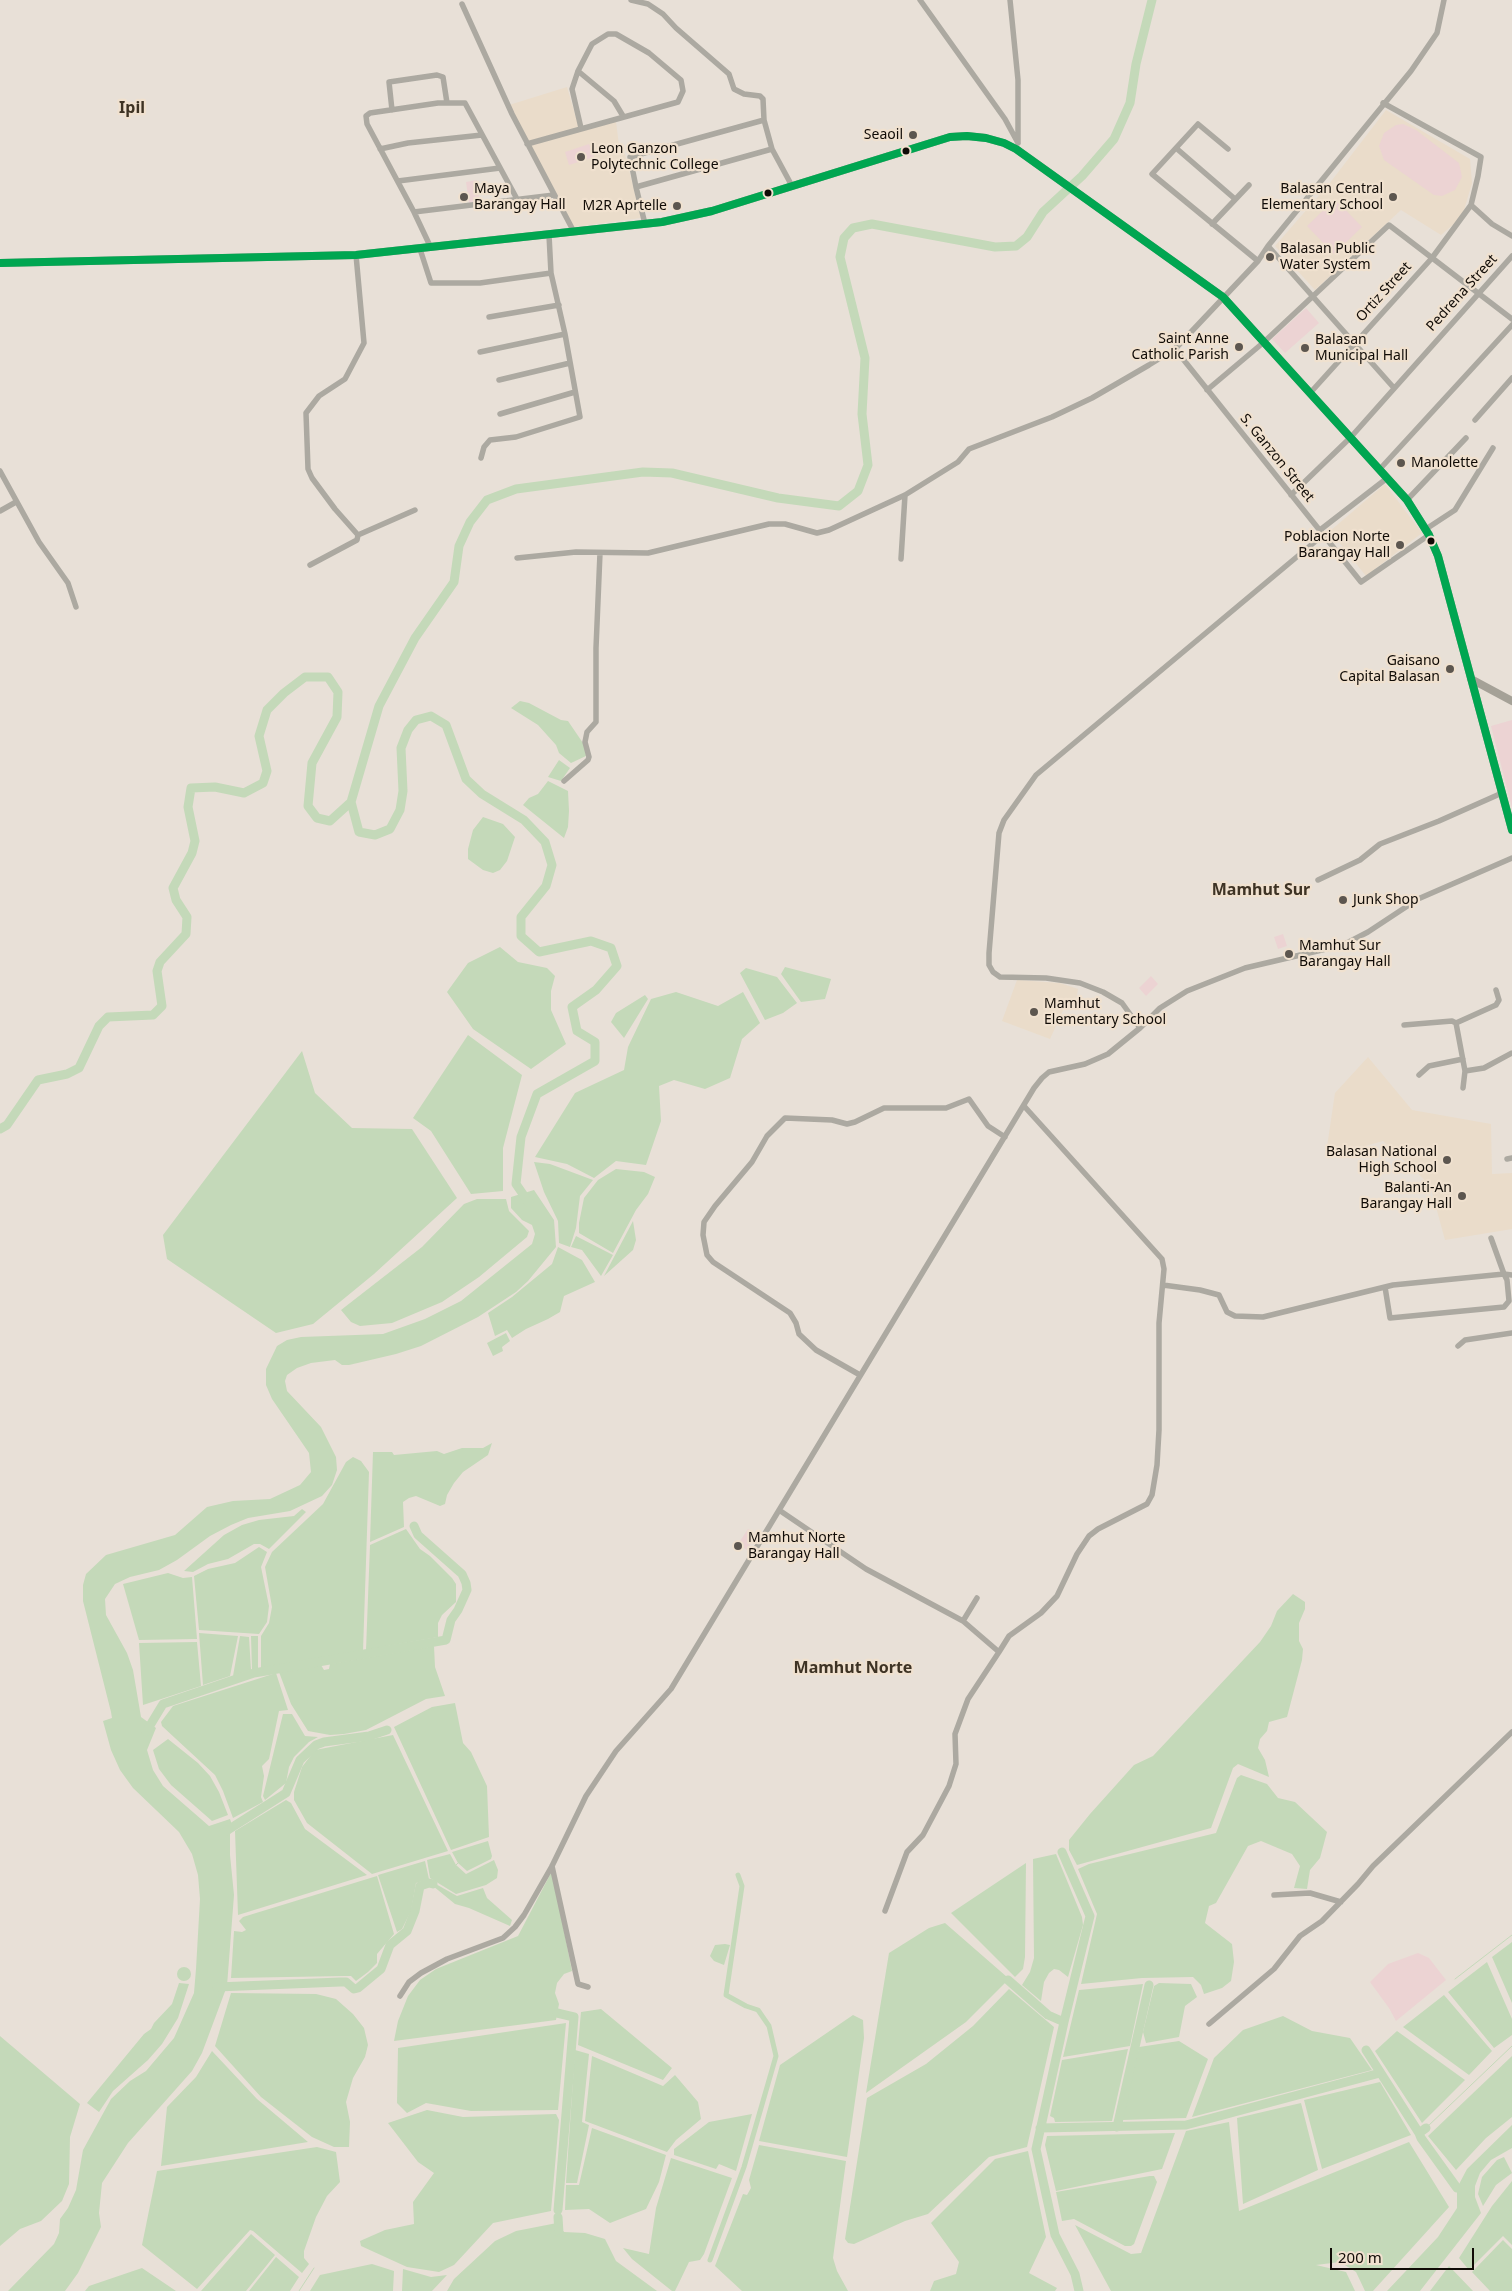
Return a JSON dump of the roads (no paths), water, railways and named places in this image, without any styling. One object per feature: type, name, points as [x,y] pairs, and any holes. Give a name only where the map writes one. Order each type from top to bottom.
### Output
[{"type":"main road","points":[[0,263],[356,255],[645,224],[712,211],[950,137],[986,138],[1017,146],[1060,181],[1223,297],[1407,500],[1428,532],[1438,556],[1512,830]]},
{"type":"main road","points":[[1471,679],[1512,702]]},
{"type":"main road","points":[[1477,699],[1481,694],[1491,690]]},
{"type":"street","points":[[631,0],[648,4],[663,14],[676,28],[729,74],[734,89],[744,94],[760,96],[772,149],[792,186]]},
{"type":"street","points":[[920,0],[1005,119],[1017,146]]},
{"type":"street","points":[[1010,0],[1018,80],[1017,146]]},
{"type":"street","points":[[517,558],[576,552],[648,553],[769,524],[785,524],[816,533],[828,530],[905,495],[958,462],[969,449],[1052,417],[1092,398],[1175,349],[1258,261],[1383,103],[1411,71],[1436,33],[1444,0]]},
{"type":"street","points":[[462,4],[528,144],[574,232]]},
{"type":"street","points":[[528,144],[678,102],[683,91],[681,80],[649,53],[616,34],[608,34],[592,44],[578,71],[572,89],[582,128]]},
{"type":"street","points":[[578,71],[614,102],[624,116]]},
{"type":"street","points":[[392,110],[389,82],[437,75],[442,77],[447,103]]},
{"type":"street","points":[[431,248],[398,181],[366,124],[366,116],[370,113],[447,103],[464,103],[517,199]]},
{"type":"street","points":[[1383,103],[1481,157],[1471,205],[1492,224],[1512,236]]},
{"type":"street","points":[[645,224],[630,157],[764,120]]},
{"type":"street","points":[[1228,149],[1198,124],[1152,174],[1258,261]]},
{"type":"street","points":[[380,149],[408,142],[482,135]]},
{"type":"street","points":[[1176,148],[1236,200]]},
{"type":"street","points":[[636,186],[772,149]]},
{"type":"street","points":[[398,181],[500,168]]},
{"type":"street","points":[[1212,224],[1249,186]]},
{"type":"street","points":[[414,212],[554,195]]},
{"type":"street","name":"Ortiz Street","points":[[1311,392],[1432,258],[1471,205]]},
{"type":"street","points":[[1207,390],[1264,342],[1389,225],[1512,319]]},
{"type":"street","points":[[481,458],[484,447],[490,440],[516,437],[580,417],[565,334],[551,273],[548,235]]},
{"type":"street","points":[[1268,246],[1394,388]]},
{"type":"street","points":[[420,249],[431,284],[480,283],[551,273]]},
{"type":"street","points":[[356,255],[364,343],[345,379],[319,396],[306,413],[308,469],[312,478],[335,509],[358,535]]},
{"type":"street","name":"Pedrena Street","points":[[1291,495],[1351,437],[1512,256]]},
{"type":"street","points":[[489,317],[559,305]]},
{"type":"street","points":[[1379,470],[1512,325]]},
{"type":"street","points":[[480,352],[565,334]]},
{"type":"street","name":"S. Ganzon Street","points":[[1175,349],[1362,582],[1428,532]]},
{"type":"street","points":[[499,380],[570,363]]},
{"type":"street","points":[[1475,420],[1512,378]]},
{"type":"street","points":[[500,414],[575,392]]},
{"type":"street","points":[[1407,500],[1466,438]]},
{"type":"street","points":[[1428,532],[1455,510],[1493,448]]},
{"type":"street","points":[[0,471],[38,542],[68,583],[76,607]]},
{"type":"street","points":[[1140,1028],[1122,1003],[1103,992],[1080,983],[1046,978],[1000,977],[993,972],[989,965],[989,953],[998,833],[1004,820],[1036,775],[1386,478]]},
{"type":"street","points":[[901,559],[905,495]]},
{"type":"street","points":[[0,511],[16,502]]},
{"type":"street","points":[[310,565],[357,540],[358,535],[415,510]]},
{"type":"street","points":[[564,781],[588,760],[585,742],[587,732],[596,722],[596,648],[600,553]]},
{"type":"street","points":[[1318,880],[1360,860],[1380,844],[1439,821],[1502,793]]},
{"type":"street","points":[[400,1996],[409,1982],[421,1973],[447,1959],[504,1938],[516,1927],[552,1866],[586,1796],[616,1751],[658,1706],[671,1689],[1034,1088],[1049,1072],[1085,1064],[1108,1054],[1140,1028],[1160,1008],[1187,991],[1245,968],[1342,945],[1368,932],[1418,899],[1512,858]]},
{"type":"street","points":[[1404,1025],[1452,1021],[1456,1023],[1496,1005],[1499,1000],[1496,990]]},
{"type":"street","points":[[1456,1023],[1465,1071],[1462,1088]]},
{"type":"street","points":[[1465,1071],[1484,1068],[1512,1052]]},
{"type":"street","points":[[1419,1075],[1429,1066],[1463,1059]]},
{"type":"street","points":[[860,1375],[816,1350],[799,1334],[796,1323],[790,1313],[713,1262],[707,1255],[703,1235],[704,1222],[715,1206],[748,1168],[767,1136],[784,1118],[832,1120],[847,1124],[884,1108],[946,1108],[969,1099],[988,1126],[1005,1137]]},
{"type":"street","points":[[885,1911],[907,1852],[923,1835],[948,1786],[956,1764],[955,1734],[968,1699],[998,1652],[1009,1636],[1041,1613],[1057,1596],[1077,1554],[1089,1536],[1098,1529],[1147,1504],[1152,1494],[1157,1465],[1159,1430],[1159,1323],[1164,1269],[1162,1259],[1024,1106]]},
{"type":"street","points":[[1385,1287],[1390,1318],[1504,1307],[1509,1301],[1507,1280],[1491,1238]]},
{"type":"street","points":[[1163,1285],[1200,1290],[1219,1295],[1227,1312],[1235,1316],[1263,1317],[1385,1287],[1512,1274]]},
{"type":"street","points":[[1458,1346],[1465,1340],[1512,1333]]},
{"type":"street","points":[[779,1510],[866,1569],[963,1621],[998,1652]]},
{"type":"street","points":[[963,1621],[977,1598]]},
{"type":"street","points":[[1208,2024],[1274,1969],[1300,1936],[1322,1921],[1373,1866],[1512,1732]]},
{"type":"street","points":[[552,1866],[578,1984],[588,1987]]},
{"type":"street","points":[[1274,1895],[1310,1893],[1341,1902]]},
{"type":"waterway","points":[[529,1203],[516,1184],[521,1137],[537,1094],[595,1061],[595,1042],[577,1031],[572,1007],[596,990],[617,966],[611,948],[591,941],[539,952],[521,936],[521,917],[546,886],[552,865],[545,842],[524,820],[482,794],[466,779],[446,725],[431,716],[416,720],[408,730],[401,748],[403,791],[400,810],[390,829],[375,835],[359,832],[351,802],[379,706],[415,638],[454,582],[459,546],[470,522],[487,500],[516,489],[643,472],[672,473],[778,498],[839,506],[858,491],[868,465],[862,414],[865,358],[840,257],[844,238],[853,228],[872,224],[995,247],[1016,246],[1027,237],[1043,212],[1082,176],[1114,139],[1130,103],[1136,64],[1152,0]]},
{"type":"waterway","points":[[0,1129],[7,1125],[38,1080],[67,1074],[79,1068],[99,1026],[108,1017],[153,1015],[162,1006],[157,971],[160,962],[186,934],[187,917],[176,900],[173,888],[192,853],[195,841],[188,807],[191,788],[215,787],[244,793],[263,783],[267,771],[259,736],[267,710],[284,693],[305,677],[328,677],[338,692],[337,717],[312,763],[308,806],[317,818],[330,821],[351,802]]},
{"type":"waterway","points":[[146,1732],[163,1704],[254,1673],[446,1640],[451,1620],[467,1590],[466,1583],[462,1574],[418,1535],[414,1526]]},
{"type":"waterway","points":[[223,1833],[286,1793],[300,1760],[316,1745],[324,1742],[369,1736],[387,1730]]},
{"type":"waterway","points":[[1062,1852],[1090,1916],[1036,2149],[1055,2235],[1075,2274],[1079,2291]]},
{"type":"waterway","points":[[710,2260],[744,2167],[776,2056],[769,2026],[758,2010],[726,1995],[742,1886],[738,1875]]},
{"type":"waterway","points":[[217,1987],[346,1982],[354,1989],[358,1988],[381,1969],[390,1945],[407,1931],[415,1911],[420,1886],[429,1883],[433,1884]]},
{"type":"waterway","points":[[1455,1979],[1512,1935]]},
{"type":"waterway","points":[[1008,1980],[1048,2015],[1064,2022]]},
{"type":"waterway","points":[[1117,2127],[1149,1985]]},
{"type":"waterway","points":[[557,2013],[574,2017],[558,2210]]},
{"type":"waterway","points":[[1426,2128],[1512,2046]]},
{"type":"waterway","points":[[1366,2050],[1419,2133]]},
{"type":"waterway","points":[[1040,2128],[1186,2125],[1380,2073]]},
{"type":"waterway","points":[[1426,2128],[1419,2133],[1421,2138],[1457,2188]]},
{"type":"waterway","points":[[558,2217],[559,2233]]},
{"type":"waterway","points":[[299,2291],[314,2268]]},
{"type":"place","name":"Seaoil","points":[[913,135]]},
{"type":"place","name":"Leon Ganzon Polytechnic College","points":[[581,157]]},
{"type":"place","name":"Maya Barangay Hall","points":[[464,197]]},
{"type":"place","name":"Balasan Central Elementary School","points":[[1393,197]]},
{"type":"place","name":"M2R Aprtelle","points":[[677,206]]},
{"type":"place","name":"Balasan Public Water System","points":[[1270,257]]},
{"type":"place","name":"Saint Anne Catholic Parish","points":[[1239,347]]},
{"type":"place","name":"Balasan Municipal Hall","points":[[1305,348]]},
{"type":"place","name":"Manolette","points":[[1401,463]]},
{"type":"place","name":"Poblacion Norte Barangay Hall","points":[[1400,545]]},
{"type":"place","name":"Gaisano Capital Balasan","points":[[1450,669]]},
{"type":"place","name":"Junk Shop","points":[[1343,900]]},
{"type":"place","name":"Mamhut Sur Barangay Hall","points":[[1289,954]]},
{"type":"place","name":"Mamhut Elementary School","points":[[1034,1012]]},
{"type":"place","name":"Balasan National High School","points":[[1447,1160]]},
{"type":"place","name":"Balanti-An Barangay Hall","points":[[1462,1196]]},
{"type":"place","name":"Mamhut Norte Barangay Hall","points":[[738,1546]]},
{"type":"district","name":"Ipil","points":[[132,108]]},
{"type":"district","name":"Mamhut Sur","points":[[1261,890]]},
{"type":"district","name":"Mamhut Norte","points":[[853,1668]]}]
